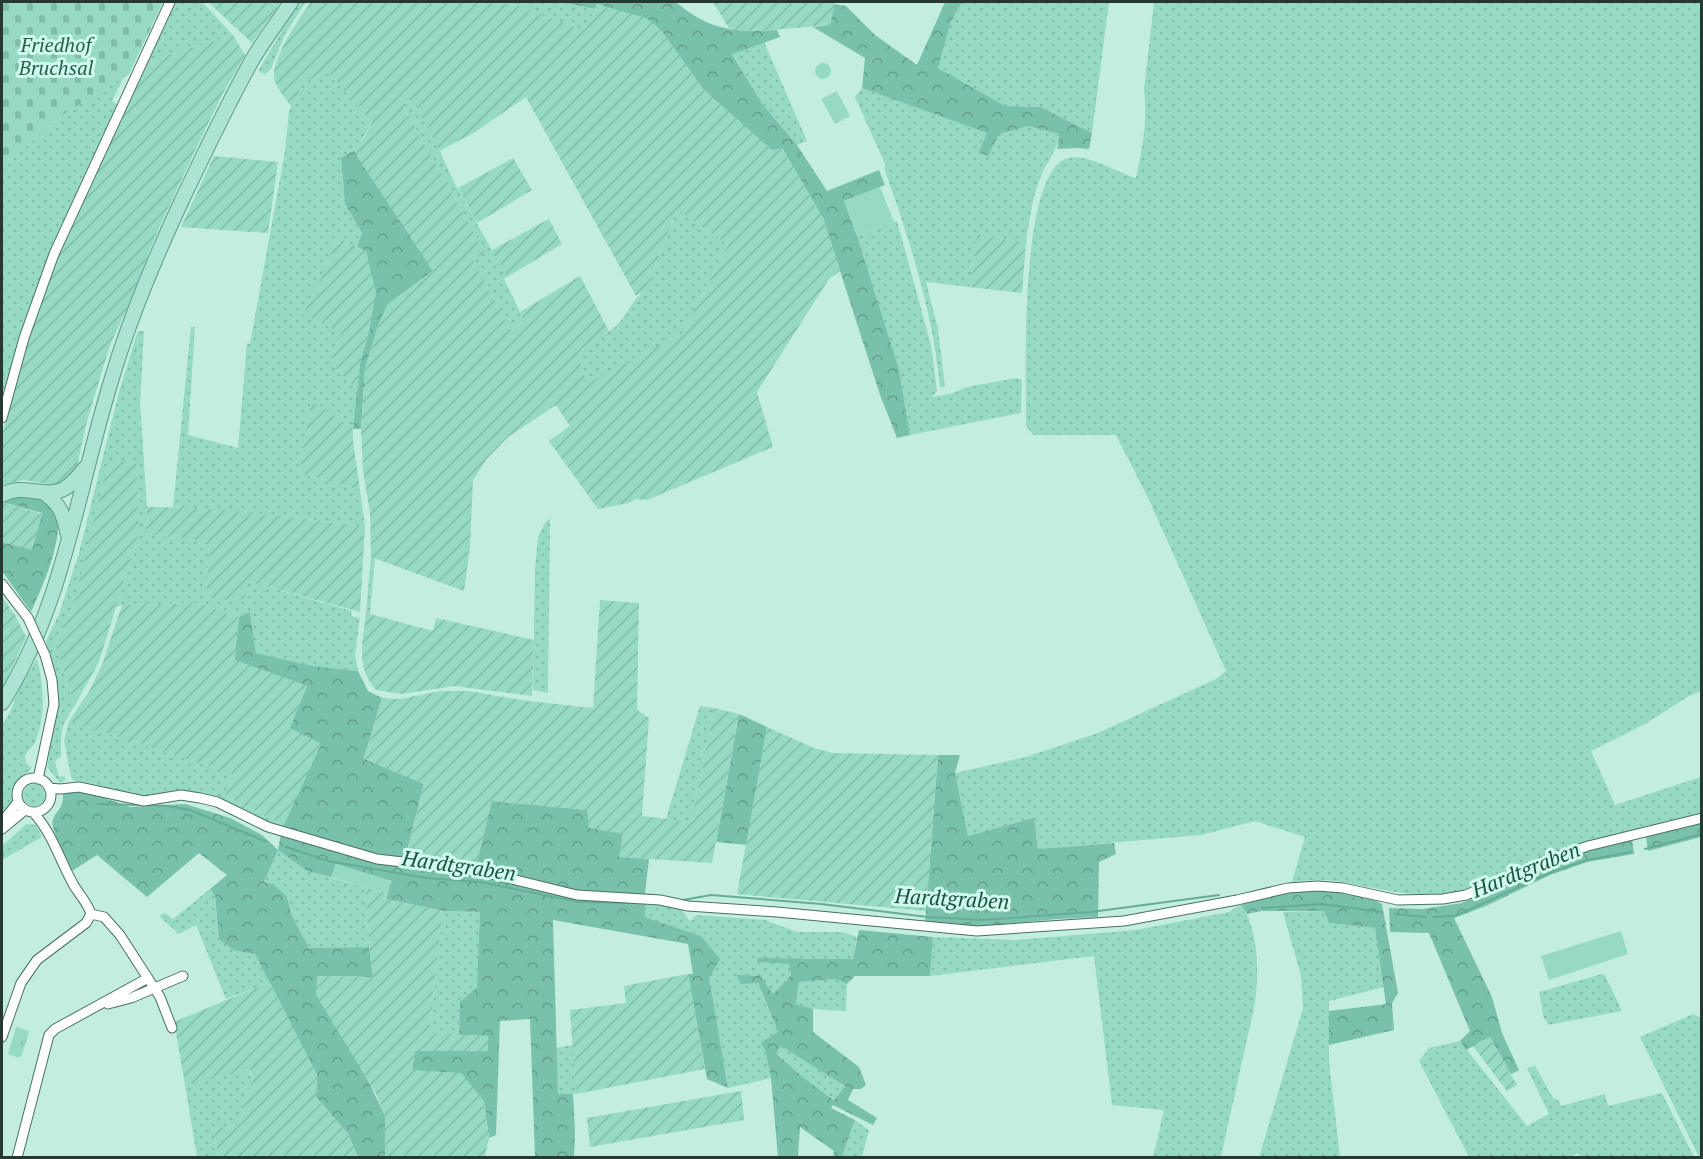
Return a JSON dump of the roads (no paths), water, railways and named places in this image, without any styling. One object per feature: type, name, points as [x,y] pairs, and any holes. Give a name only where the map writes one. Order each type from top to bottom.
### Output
[{"type":"main road","points":[[2,703],[46,612],[69,539],[111,378],[128,327],[167,233],[233,97],[252,61],[291,2]]},
{"type":"main road","points":[[2,495],[22,489],[43,492],[59,491],[74,482],[88,465]]},
{"type":"main road","points":[[43,492],[56,502],[63,514],[69,539]]},
{"type":"street","points":[[2,418],[24,338],[54,254],[170,2]]},
{"type":"street","points":[[2,584],[28,618],[45,655],[52,680],[54,704],[38,779]]},
{"type":"street","points":[[38,779],[50,793]]},
{"type":"street","points":[[38,779],[26,781],[21,785],[17,796],[18,802],[50,833]]},
{"type":"street","points":[[50,793],[79,786],[144,801],[181,795],[200,798],[218,802],[268,827],[377,859],[479,871],[577,895],[660,900],[688,906],[777,912],[977,932],[1124,921],[1288,888],[1343,888],[1398,900],[1443,900],[1466,895],[1542,862],[1588,846],[1701,818]]},
{"type":"street","points":[[2,1037],[21,982],[37,960],[86,923],[91,914],[88,904],[73,884],[50,833],[46,807],[50,793]]},
{"type":"street","points":[[2,822],[18,802]]},
{"type":"street","points":[[2,829],[29,811],[46,807]]},
{"type":"street","points":[[91,914],[104,917],[120,935],[160,997],[172,1028]]},
{"type":"street","points":[[94,1008],[131,998],[183,976]]},
{"type":"street","points":[[17,1158],[50,1035],[55,1029],[148,978]]},
{"type":"waterway","points":[[98,804],[141,805]]},
{"type":"waterway","points":[[146,805],[190,810],[267,842]]},
{"type":"waterway","name":"Hardtgraben","points":[[1645,849],[1702,834]]},
{"type":"waterway","name":"Hardtgraben","points":[[286,847],[328,861],[426,878],[480,882],[579,902],[629,903]]},
{"type":"waterway","name":"Hardtgraben","points":[[1433,917],[1455,916],[1554,871],[1588,860],[1631,852]]},
{"type":"waterway","name":"Hardtgraben","points":[[683,900],[711,895],[821,904],[928,917],[983,920],[1091,912],[1219,895]]},
{"type":"waterway","name":"Hardtgraben","points":[[1262,908],[1322,904],[1382,912]]},
{"type":"waterway","name":"Hardtgraben","points":[[1395,914],[1425,917]]},
{"type":"park label","name":"Friedhof Bruchsal","points":[[56,56]]}]
